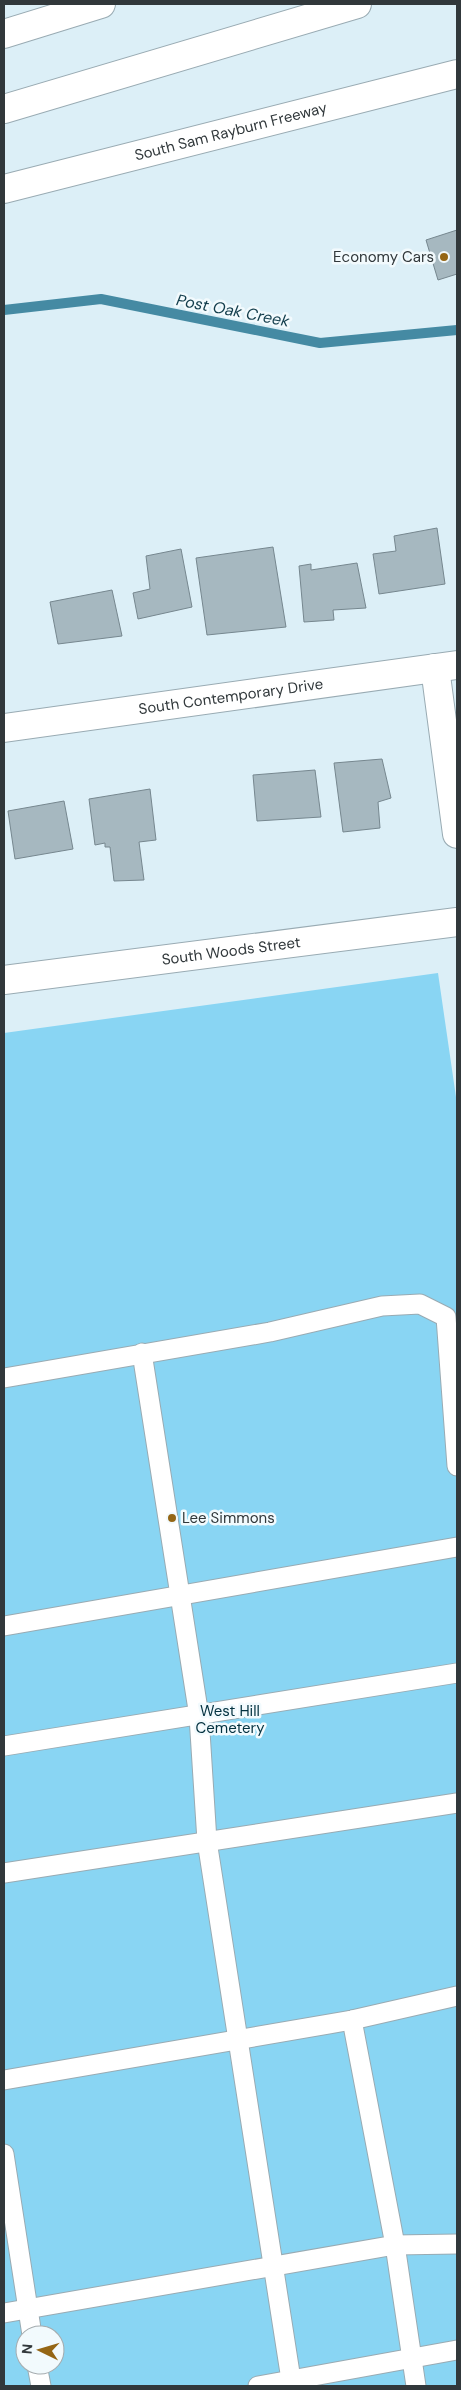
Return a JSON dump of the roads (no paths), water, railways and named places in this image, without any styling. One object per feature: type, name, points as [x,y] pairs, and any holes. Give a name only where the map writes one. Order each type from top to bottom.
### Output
[{"type":"main road","points":[[4,34],[101,4]]},
{"type":"main road","points":[[4,109],[357,4]]},
{"type":"main road","name":"South Sam Rayburn Freeway","points":[[4,189],[457,74]]},
{"type":"main road","points":[[446,666],[457,834]]},
{"type":"main road","name":"South Contemporary Drive","points":[[4,728],[446,666]]},
{"type":"main road","name":"South Woods Street","points":[[4,980],[457,922]]},
{"type":"lane","points":[[4,1378],[270,1332],[382,1306],[420,1304],[446,1317],[457,1466]]},
{"type":"lane","points":[[142,1353],[199,1716],[208,1842],[291,2384]]},
{"type":"lane","points":[[4,1626],[457,1547]]},
{"type":"lane","points":[[4,1746],[457,1673]]},
{"type":"lane","points":[[4,1872],[457,1803]]},
{"type":"lane","points":[[4,2080],[352,2020],[457,1996]]},
{"type":"lane","points":[[352,2020],[394,2245],[416,2386]]},
{"type":"lane","points":[[4,2154],[30,2325]]},
{"type":"lane","points":[[4,2313],[394,2245],[457,2244]]},
{"type":"lane","points":[[258,2386],[291,2384],[412,2357],[457,2350]]},
{"type":"waterway","name":"Post Oak Creek","points":[[4,310],[101,299],[320,343],[457,330]]},
{"type":"place","name":"Economy Cars","points":[[444,257]]},
{"type":"place","name":"Lee Simmons","points":[[172,1518]]},
{"type":"park label","name":"West Hill Cemetery","points":[[230,1720]]}]
